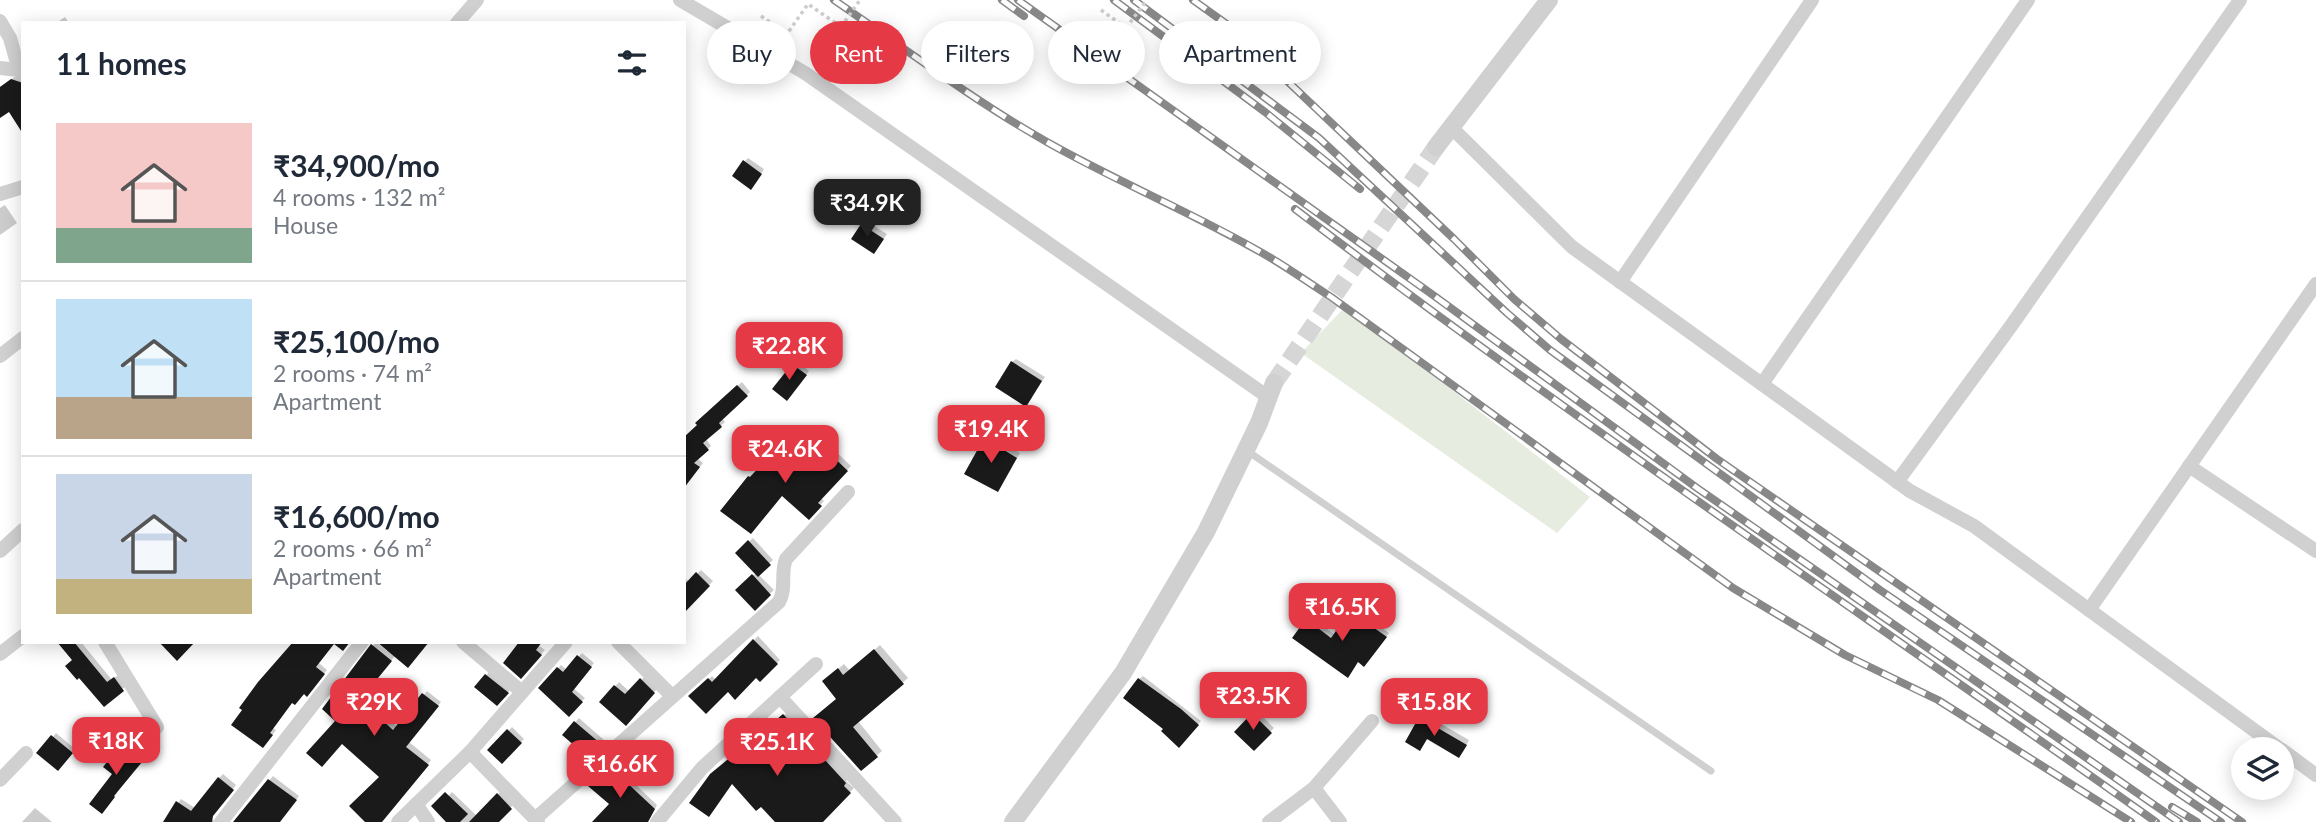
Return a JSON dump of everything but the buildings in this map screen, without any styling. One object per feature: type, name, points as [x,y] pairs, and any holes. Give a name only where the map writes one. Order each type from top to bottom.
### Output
[{"type":"street","points":[[459,21],[477,0]]},
{"type":"street","points":[[680,0],[805,73],[1271,390],[1206,532],[1123,673],[1013,822]]},
{"type":"street","points":[[1436,147],[1549,0]]},
{"type":"street","points":[[1620,282],[1812,0]]},
{"type":"street","points":[[1762,384],[2028,0]]},
{"type":"street","points":[[1897,482],[2011,326],[2240,0]]},
{"type":"street","points":[[0,21],[10,38],[21,72],[0,68]]},
{"type":"street","points":[[1451,127],[1572,247],[1897,482],[1940,509],[1974,526],[2263,737]]},
{"type":"street","points":[[0,194],[21,188]]},
{"type":"street","points":[[2089,610],[2316,284]]},
{"type":"street","points":[[0,356],[21,340]]},
{"type":"street","points":[[2189,466],[2316,551]]},
{"type":"street","points":[[470,752],[536,820],[671,695],[779,602],[783,594],[783,567],[786,559],[848,492]]},
{"type":"street","points":[[0,551],[21,532]]},
{"type":"street","points":[[0,654],[21,638]]},
{"type":"street","points":[[106,644],[157,727]]},
{"type":"street","points":[[220,822],[360,644]]},
{"type":"street","points":[[465,644],[522,692]]},
{"type":"street","points":[[398,822],[470,752],[564,644]]},
{"type":"street","points":[[620,644],[671,695]]},
{"type":"street","points":[[657,822],[702,768],[816,664]]},
{"type":"street","points":[[780,697],[895,822]]},
{"type":"street","points":[[1269,822],[1314,788],[1372,721]]},
{"type":"street","points":[[0,780],[26,753]]},
{"type":"street","points":[[2294,759],[2316,775]]},
{"type":"street","points":[[1314,788],[1340,822]]},
{"type":"street","points":[[416,804],[428,822]]},
{"type":"lane","points":[[1246,449],[1711,771]]},
{"type":"path","points":[[761,16],[787,34],[808,4],[841,27],[860,0]]},
{"type":"path","points":[[1101,10],[1126,28],[1147,0]]},
{"type":"shaded area","points":[[1345,307],[1590,497],[1557,533],[1301,353]]},
{"type":"tunnel","points":[[1274,383],[1436,147]]},
{"type":"railway","points":[[834,0],[1019,126],[1281,264],[1331,297],[1733,588],[1845,655],[1938,700],[2131,822]]},
{"type":"railway","points":[[1002,0],[1024,16]]},
{"type":"railway","points":[[1018,0],[1433,295],[1697,488],[2179,822]]},
{"type":"railway","points":[[1114,0],[1265,112],[1360,189]]},
{"type":"railway","points":[[1134,0],[1319,138],[1550,350],[1880,590],[2221,822]]},
{"type":"railway","points":[[1193,0],[1228,25],[1514,299],[1561,339],[1717,459],[2242,822]]},
{"type":"railway","points":[[1295,209],[1615,443],[2156,822]]},
{"type":"railway","points":[[2172,807],[2197,822]]}]
